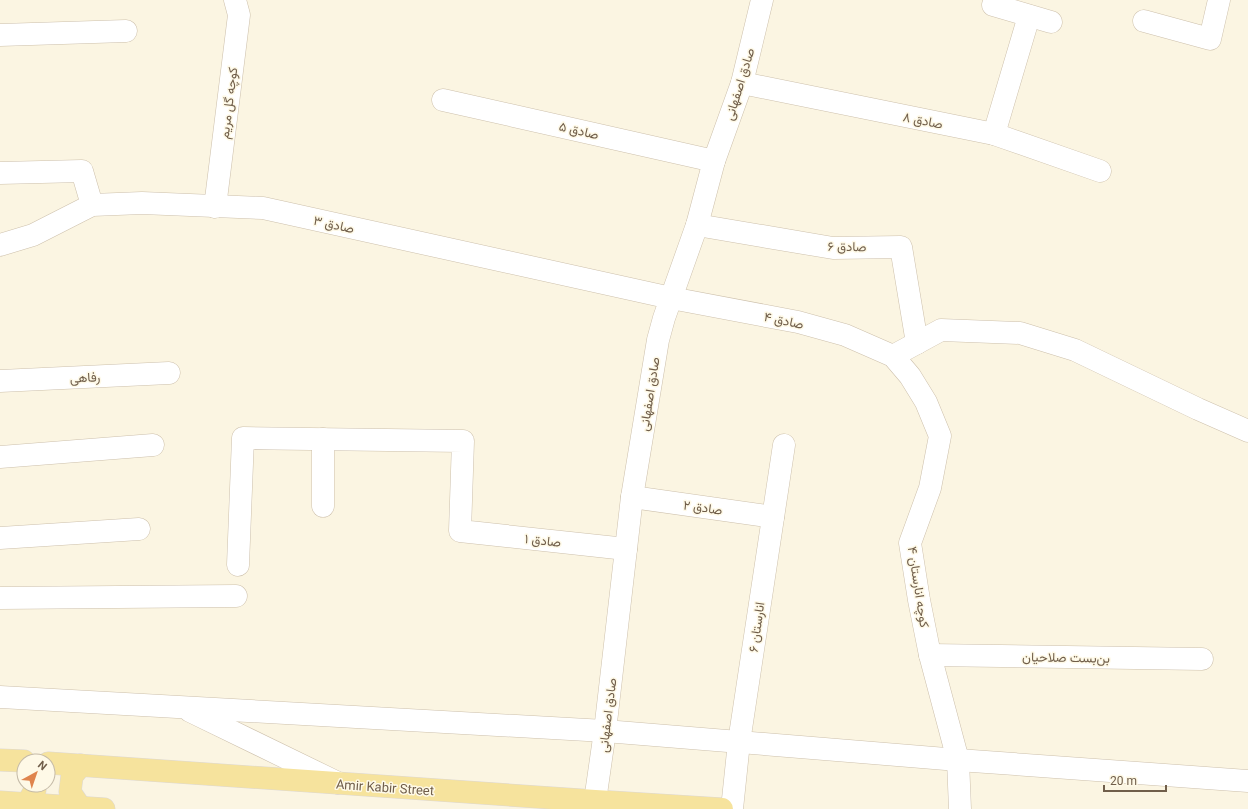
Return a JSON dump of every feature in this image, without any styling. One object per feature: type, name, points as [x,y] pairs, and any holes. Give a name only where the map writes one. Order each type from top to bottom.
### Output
[{"type":"main road","points":[[0,760],[16,761]]},
{"type":"main road","name":"Amir Kabir Street","points":[[56,763],[722,809]]},
{"type":"main road","points":[[80,807],[70,792],[72,776],[81,765]]},
{"type":"main road","points":[[0,802],[31,795],[80,807],[104,809]]},
{"type":"street","name":"کوچه گل مریم","points":[[216,207],[239,14],[235,0]]},
{"type":"street","name":"صادق اصفهانی","points":[[595,801],[605,731],[632,497],[658,340],[664,318],[696,225],[714,161],[742,83],[762,0]]},
{"type":"street","points":[[1144,21],[1210,39],[1219,0]]},
{"type":"street","points":[[994,5],[1052,22]]},
{"type":"street","points":[[994,134],[1029,16]]},
{"type":"street","points":[[0,36],[126,31]]},
{"type":"street","name":"صادق ۸","points":[[742,83],[994,134],[1100,171]]},
{"type":"street","name":"صادق ۵","points":[[443,100],[714,161]]},
{"type":"street","points":[[0,173],[82,171],[92,205]]},
{"type":"street","name":"صادق ۳","points":[[0,245],[33,235],[92,205],[142,203],[263,208],[671,298]]},
{"type":"street","name":"صادق ۶","points":[[696,225],[833,248],[901,247],[917,343]]},
{"type":"street","name":"صادق ۴","points":[[671,298],[798,322],[845,336],[893,356]]},
{"type":"street","points":[[893,356],[941,330],[1020,333],[1075,350],[1198,409],[1248,431]]},
{"type":"street","name":"کوچه انارستان ۴","points":[[893,356],[910,376],[926,402],[940,436],[930,488],[910,543],[930,655],[958,760],[960,809]]},
{"type":"street","name":"رفاهی","points":[[0,381],[170,373]]},
{"type":"street","points":[[238,565],[243,438],[323,439],[323,506]]},
{"type":"street","name":"صادق ۱","points":[[323,439],[463,441],[460,531],[626,549]]},
{"type":"street","points":[[0,457],[153,445]]},
{"type":"street","name":"انارستان ۶","points":[[732,809],[739,742],[784,445]]},
{"type":"street","name":"صادق ۲","points":[[632,497],[773,516]]},
{"type":"street","points":[[0,538],[139,529]]},
{"type":"street","points":[[0,598],[236,596]]},
{"type":"street","name":"بن‌بست صلاحیان","points":[[930,655],[1202,659]]},
{"type":"street","points":[[2,691],[181,707],[605,731],[958,760],[1248,781]]},
{"type":"street","points":[[181,707],[338,783]]}]
